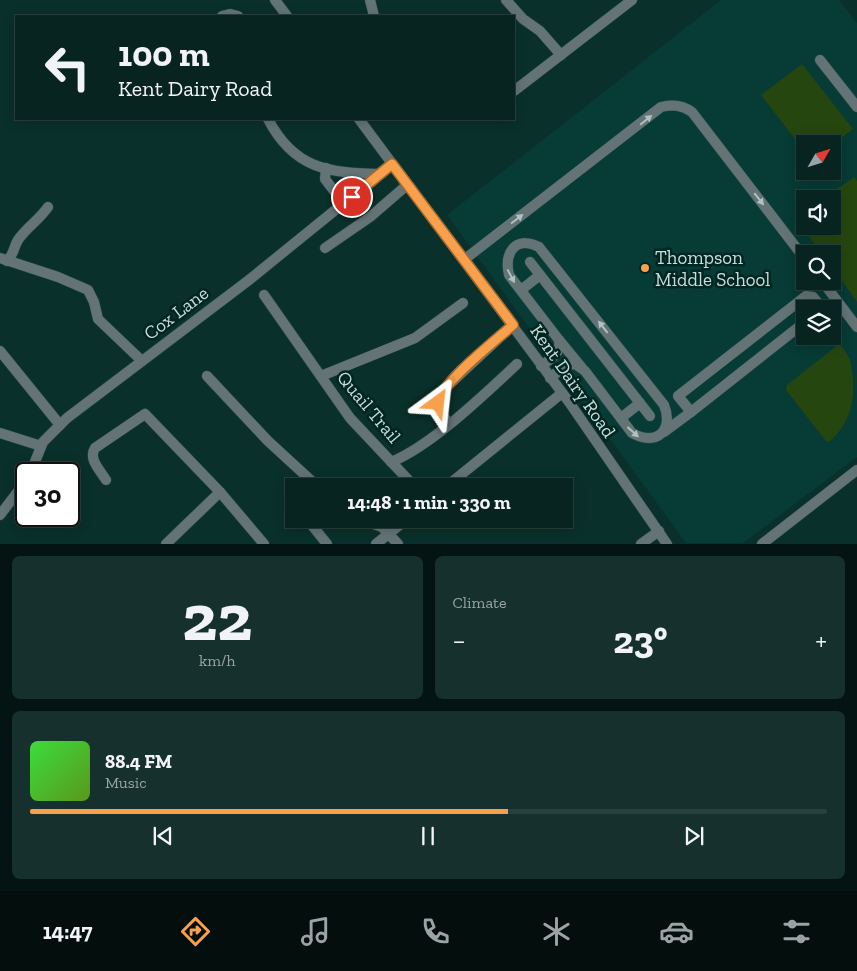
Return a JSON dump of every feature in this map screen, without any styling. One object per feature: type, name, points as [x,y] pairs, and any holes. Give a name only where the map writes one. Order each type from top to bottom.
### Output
[{"type":"street","points":[[275,0],[286,15]]},
{"type":"street","points":[[370,0],[374,15]]},
{"type":"street","points":[[506,0],[523,19],[540,31],[561,55]]},
{"type":"street","points":[[515,90],[632,0]]},
{"type":"street","points":[[820,60],[857,107]]},
{"type":"street","points":[[464,259],[661,107],[669,105],[684,107],[692,112],[796,247]]},
{"type":"street","points":[[269,120],[290,151],[306,161],[326,168],[381,174]]},
{"type":"street","name":"Kent Dairy Road","points":[[361,120],[407,185],[513,325],[667,544]]},
{"type":"street","name":"Cox Lane","points":[[4,260],[58,277],[88,290],[94,302],[98,319],[142,361],[249,280],[392,164]]},
{"type":"street","points":[[326,168],[325,179],[344,204]]},
{"type":"street","points":[[325,248],[370,217],[407,185]]},
{"type":"street","points":[[4,260],[16,251],[16,242],[38,221],[48,207]]},
{"type":"street","points":[[661,434],[667,426],[668,415],[662,402],[539,246],[530,242],[517,245],[509,252],[506,262],[509,275],[632,433],[641,438],[651,439],[661,434],[796,329]]},
{"type":"street","points":[[530,262],[650,416]]},
{"type":"street","points":[[521,290],[540,275]]},
{"type":"street","points":[[829,290],[857,327]]},
{"type":"street","points":[[264,295],[321,376]]},
{"type":"street","points":[[801,300],[806,296],[813,297],[815,300]]},
{"type":"street","name":"Quail Trail","points":[[463,303],[415,338],[321,376],[350,418],[391,462],[407,456],[517,364]]},
{"type":"street","points":[[662,402],[678,396],[796,304]]},
{"type":"street","points":[[448,423],[439,409],[440,393],[513,325]]},
{"type":"street","points":[[541,366],[557,354],[560,348],[560,340]]},
{"type":"street","points":[[0,351],[60,425]]},
{"type":"street","points":[[35,462],[41,446],[60,425],[142,361]]},
{"type":"street","points":[[550,378],[566,365],[575,364],[585,372]]},
{"type":"street","points":[[207,376],[268,441],[308,478]]},
{"type":"street","points":[[457,478],[562,393]]},
{"type":"street","points":[[678,396],[691,412]]},
{"type":"street","points":[[621,418],[640,403]]},
{"type":"street","points":[[106,480],[92,459],[92,453],[95,448],[145,414],[220,492],[264,544]]},
{"type":"street","points":[[0,433],[41,446]]},
{"type":"street","points":[[391,462],[406,478]]},
{"type":"street","points":[[762,544],[857,470]]},
{"type":"street","points":[[166,544],[220,492]]},
{"type":"street","points":[[0,514],[15,495]]},
{"type":"street","points":[[314,528],[327,544]]},
{"type":"street","points":[[383,528],[398,544]]},
{"type":"street","points":[[376,544],[395,528]]},
{"type":"street","points":[[641,544],[658,531]]},
{"type":"shaded area","name":"Thompson Middle School","points":[[721,0],[839,0],[857,23],[857,457],[743,543],[686,543],[447,215]]},
{"type":"green space","points":[[802,64],[853,129],[841,138],[841,135],[796,135],[796,140],[761,95]]},
{"type":"green space","points":[[854,177],[857,181],[857,302],[841,279],[841,245],[815,245],[808,235],[841,235],[841,190],[836,190]]},
{"type":"green space","points":[[838,345],[844,349],[850,360],[852,372],[852,405],[844,424],[829,442],[826,441],[786,390],[787,385]]},
{"type":"place","name":"Thompson Middle School","points":[[645,268]]},
{"type":"route","points":[[352,197],[392,164],[513,325],[451,381],[440,393],[438,403]]}]
